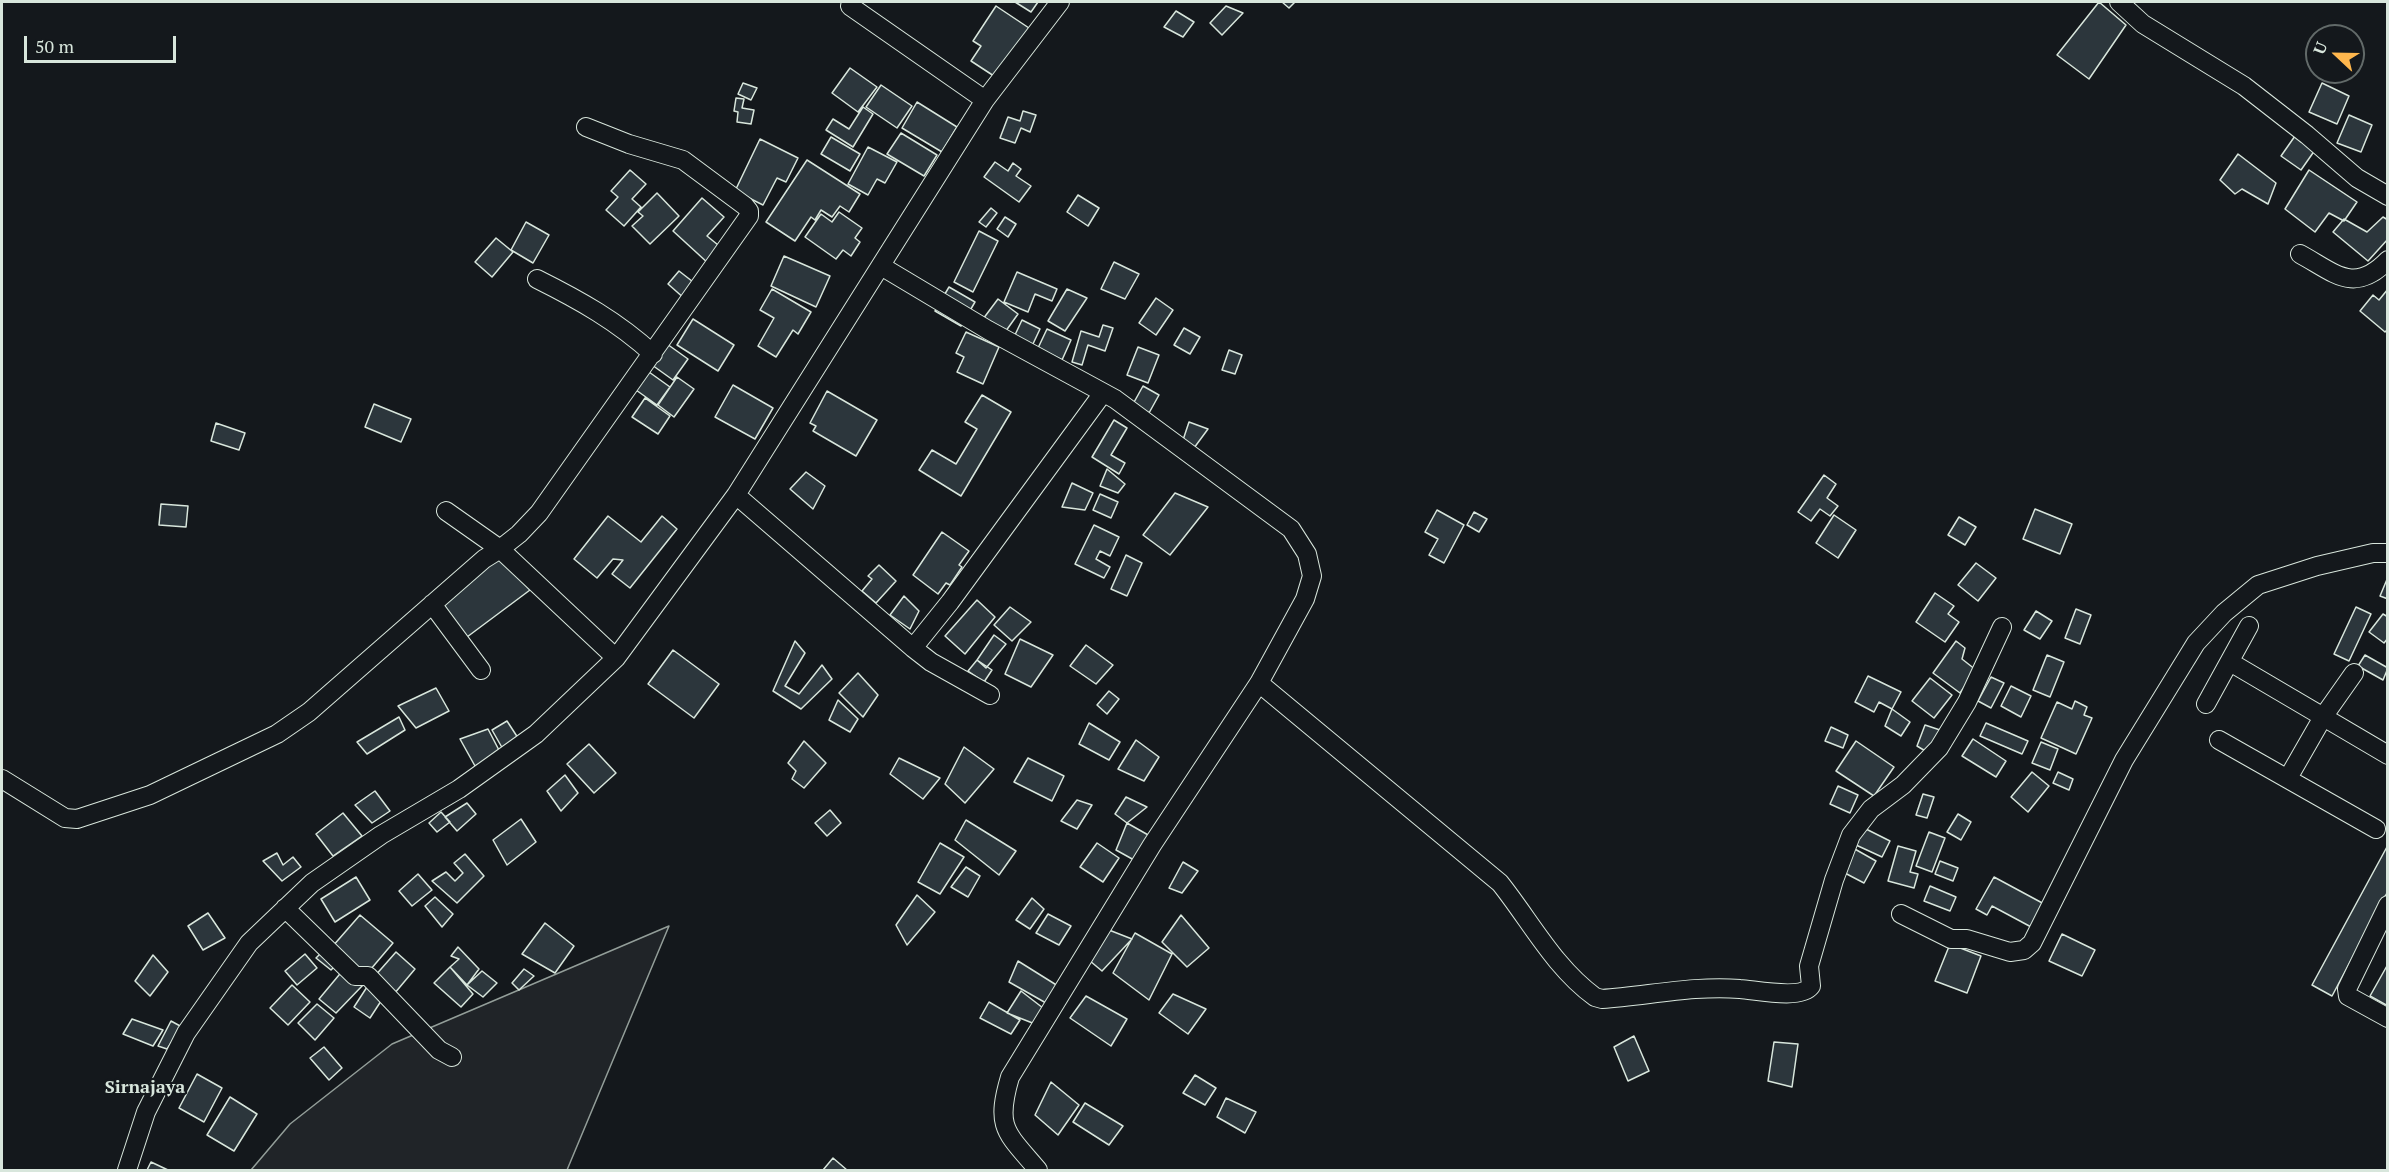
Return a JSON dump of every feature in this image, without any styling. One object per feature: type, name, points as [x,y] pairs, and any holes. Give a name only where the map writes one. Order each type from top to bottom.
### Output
[{"type":"street","points":[[127,1170],[146,1112],[186,1033],[249,943],[312,883],[381,835],[459,789],[537,734],[616,658],[736,495],[985,100],[1060,2]]},
{"type":"street","points":[[2119,2],[2151,29],[2244,86],[2357,178],[2388,196]]},
{"type":"street","points":[[850,6],[985,100]]},
{"type":"street","points":[[2,779],[65,818],[77,819],[150,795],[277,734],[309,712],[484,559],[519,534],[539,513],[744,224],[750,211],[683,159],[629,144],[586,127]]},
{"type":"street","points":[[2300,254],[2345,278],[2354,280],[2367,276],[2388,260]]},
{"type":"street","points":[[881,266],[988,330],[1103,393],[1268,510],[1291,529],[1307,554],[1312,576],[1305,599],[1259,683],[1152,845],[1010,1077],[1002,1104],[1003,1120],[1009,1136],[1038,1170]]},
{"type":"street","points":[[537,279],[589,305],[612,320],[652,354]]},
{"type":"street","points":[[913,648],[950,602],[1103,393]]},
{"type":"street","points":[[736,495],[913,648],[931,662],[990,695]]},
{"type":"street","points":[[446,511],[500,549],[512,563],[616,658]]},
{"type":"street","points":[[1901,914],[1944,937],[1967,939],[2010,952],[2024,950],[2032,944],[2124,760],[2196,643],[2224,613],[2258,585],[2317,566],[2388,553]]},
{"type":"street","points":[[432,604],[481,669]]},
{"type":"street","points":[[2206,704],[2249,626]]},
{"type":"street","points":[[1259,683],[1500,883],[1556,960],[1595,997],[1602,999],[1736,988],[1793,994],[1804,993],[1811,986],[1809,966],[1833,880],[1851,835],[1871,809],[1903,785],[1939,748],[1967,702],[2002,627]]},
{"type":"street","points":[[2230,662],[2388,755]]},
{"type":"street","points":[[2288,778],[2323,717],[2354,674]]},
{"type":"street","points":[[2219,740],[2376,829]]},
{"type":"street","points":[[2388,905],[2347,989],[2348,996],[2388,1018]]},
{"type":"street","points":[[285,908],[355,976],[368,976],[426,1038],[439,1050],[452,1057]]},
{"type":"shaded area","points":[[669,926],[567,1170],[251,1170],[290,1124],[392,1044]]},
{"type":"building","points":[[1015,2],[1038,2],[1031,12]]},
{"type":"building","points":[[1282,2],[1295,2],[1289,8]]},
{"type":"building","points":[[2099,2],[2126,25],[2089,79],[2057,55]]},
{"type":"building","points":[[996,6],[1029,28],[997,78],[971,61],[981,46],[973,41]]},
{"type":"building","points":[[1226,6],[1243,13],[1222,35],[1210,23]]},
{"type":"building","points":[[1176,11],[1194,22],[1183,37],[1164,27]]},
{"type":"building","points":[[850,68],[877,87],[858,112],[832,93]]},
{"type":"building","points":[[743,83],[757,88],[751,100],[738,94]]},
{"type":"building","points":[[2322,84],[2349,96],[2337,124],[2309,112]]},
{"type":"building","points":[[881,85],[912,106],[897,128],[866,107]]},
{"type":"building","points":[[736,98],[744,99],[742,108],[754,110],[751,124],[737,122],[738,112],[734,111]]},
{"type":"building","points":[[917,102],[957,127],[942,152],[902,128]]},
{"type":"building","points":[[863,107],[873,114],[853,147],[826,130],[833,119],[849,129]]},
{"type":"building","points":[[1023,111],[1036,115],[1030,132],[1021,128],[1015,143],[1000,138],[1008,117],[1020,121]]},
{"type":"building","points":[[2349,115],[2372,125],[2361,152],[2337,143]]},
{"type":"building","points":[[901,133],[937,155],[924,176],[887,154]]},
{"type":"building","points":[[2295,136],[2315,150],[2301,170],[2281,156]]},
{"type":"building","points":[[831,137],[860,154],[850,171],[821,154]]},
{"type":"building","points":[[760,139],[798,158],[786,182],[777,178],[763,205],[735,191]]},
{"type":"building","points":[[868,147],[897,162],[885,183],[877,179],[868,195],[848,184]]},
{"type":"building","points":[[2238,154],[2276,183],[2268,204],[2242,189],[2235,194],[2220,180]]},
{"type":"building","points":[[807,160],[860,194],[849,212],[840,206],[832,217],[821,210],[815,220],[811,217],[795,241],[766,222]]},
{"type":"building","points":[[995,162],[1008,171],[1013,163],[1021,169],[1016,176],[1031,186],[1019,202],[984,177]]},
{"type":"building","points":[[630,170],[646,184],[632,199],[641,207],[624,226],[606,210],[618,197],[611,191]]},
{"type":"building","points":[[2309,170],[2357,202],[2344,221],[2329,213],[2315,232],[2285,209]]},
{"type":"building","points":[[657,193],[679,216],[650,244],[632,226],[643,216],[638,212]]},
{"type":"building","points":[[1078,195],[1099,208],[1088,226],[1067,212]]},
{"type":"building","points":[[702,198],[724,217],[707,236],[723,249],[709,264],[673,231]]},
{"type":"building","points":[[991,208],[997,213],[986,227],[979,222]]},
{"type":"building","points":[[839,212],[862,228],[855,238],[860,242],[851,256],[843,250],[836,259],[805,237],[821,214],[832,222]]},
{"type":"building","points":[[1005,217],[1016,224],[1008,237],[997,229]]},
{"type":"building","points":[[2383,217],[2388,220],[2388,239],[2368,261],[2333,232],[2344,219],[2367,232]]},
{"type":"building","points":[[526,222],[549,235],[533,263],[511,250]]},
{"type":"building","points":[[979,231],[998,241],[973,292],[954,282]]},
{"type":"building","points":[[496,238],[513,252],[492,277],[475,262]]},
{"type":"building","points":[[784,256],[830,276],[816,307],[771,286]]},
{"type":"building","points":[[1114,262],[1139,274],[1125,299],[1101,289]]},
{"type":"building","points":[[679,271],[697,285],[685,299],[668,284]]},
{"type":"building","points":[[1017,272],[1057,289],[1052,301],[1035,294],[1028,312],[1004,302]]},
{"type":"building","points":[[949,287],[975,302],[961,326],[935,311]]},
{"type":"building","points":[[772,289],[811,312],[798,334],[793,330],[776,357],[758,346],[774,318],[760,310]]},
{"type":"building","points":[[1067,289],[1087,298],[1065,331],[1048,321]]},
{"type":"building","points":[[2388,289],[2388,329],[2385,332],[2360,311],[2373,295],[2379,300]]},
{"type":"building","points":[[1156,298],[1173,310],[1156,335],[1139,323]]},
{"type":"building","points":[[998,299],[1018,314],[1003,335],[983,319]]},
{"type":"building","points":[[693,319],[734,345],[718,371],[677,345]]},
{"type":"building","points":[[1022,320],[1040,329],[1032,346],[1014,337]]},
{"type":"building","points":[[1103,325],[1113,328],[1105,351],[1088,345],[1082,365],[1072,362],[1081,331],[1099,337]]},
{"type":"building","points":[[1184,328],[1200,337],[1190,354],[1174,345]]},
{"type":"building","points":[[1047,329],[1071,340],[1062,360],[1038,348]]},
{"type":"building","points":[[966,332],[999,347],[983,384],[957,372],[964,357],[956,353]]},
{"type":"building","points":[[667,344],[688,359],[673,380],[652,365]]},
{"type":"building","points":[[1138,347],[1159,355],[1148,383],[1127,375]]},
{"type":"building","points":[[1229,350],[1242,355],[1235,374],[1222,370]]},
{"type":"building","points":[[649,372],[670,387],[657,405],[636,390]]},
{"type":"building","points":[[677,377],[694,389],[674,417],[658,405]]},
{"type":"building","points":[[733,385],[773,408],[755,439],[715,417]]},
{"type":"building","points":[[1143,386],[1159,395],[1149,413],[1133,404]]},
{"type":"building","points":[[827,391],[877,420],[856,456],[813,431],[816,426],[810,423]]},
{"type":"building","points":[[982,395],[1011,412],[961,496],[919,470],[932,450],[956,464],[977,429],[965,422]]},
{"type":"building","points":[[645,398],[670,416],[658,434],[632,417]]},
{"type":"building","points":[[374,404],[411,419],[401,442],[365,427]]},
{"type":"building","points":[[1114,420],[1127,428],[1111,455],[1125,463],[1119,474],[1092,457]]},
{"type":"building","points":[[1189,422],[1208,429],[1194,448],[1183,440]]},
{"type":"building","points":[[216,423],[245,433],[239,450],[211,441]]},
{"type":"building","points":[[1107,469],[1125,484],[1118,493],[1100,486]]},
{"type":"building","points":[[806,472],[825,486],[813,509],[790,489]]},
{"type":"building","points":[[1824,475],[1836,484],[1827,498],[1838,506],[1830,516],[1820,509],[1811,521],[1798,512]]},
{"type":"building","points":[[1072,483],[1093,493],[1085,510],[1062,507]]},
{"type":"building","points":[[1175,493],[1208,507],[1170,555],[1143,535]]},
{"type":"building","points":[[1100,494],[1118,502],[1111,518],[1093,510]]},
{"type":"building","points":[[161,504],[188,506],[186,527],[159,525]]},
{"type":"building","points":[[2035,509],[2072,524],[2060,554],[2023,539]]},
{"type":"building","points":[[1437,510],[1464,525],[1444,563],[1429,555],[1438,539],[1425,532]]},
{"type":"building","points":[[1474,512],[1487,519],[1479,532],[1467,525]]},
{"type":"building","points":[[1834,515],[1856,530],[1838,558],[1816,543]]},
{"type":"building","points":[[608,516],[641,542],[662,516],[677,529],[630,588],[612,574],[623,560],[613,559],[597,578],[574,559]]},
{"type":"building","points":[[1959,517],[1976,527],[1965,545],[1948,535]]},
{"type":"building","points":[[1094,525],[1119,537],[1110,556],[1100,551],[1096,559],[1110,567],[1104,578],[1075,564]]},
{"type":"building","points":[[942,532],[969,551],[959,565],[962,567],[950,585],[946,583],[938,594],[913,575]]},
{"type":"building","points":[[499,555],[530,590],[467,637],[440,603]]},
{"type":"building","points":[[1126,555],[1142,563],[1127,596],[1111,589]]},
{"type":"building","points":[[1976,563],[1996,578],[1978,601],[1958,585]]},
{"type":"building","points":[[879,565],[896,581],[876,603],[862,591],[872,579],[868,576]]},
{"type":"building","points":[[2388,577],[2388,599],[2380,596]]},
{"type":"building","points":[[1935,593],[1954,606],[1948,614],[1959,622],[1945,642],[1916,622]]},
{"type":"building","points":[[904,596],[919,611],[910,629],[890,615]]},
{"type":"building","points":[[977,600],[995,617],[965,654],[945,636]]},
{"type":"building","points":[[1010,607],[1031,622],[1012,641],[994,625]]},
{"type":"building","points":[[2356,607],[2371,614],[2349,661],[2334,654]]},
{"type":"building","points":[[2076,609],[2091,615],[2080,644],[2065,638]]},
{"type":"building","points":[[2036,611],[2052,621],[2040,639],[2024,630]]},
{"type":"building","points":[[2383,614],[2388,617],[2388,638],[2384,643],[2369,632]]},
{"type":"building","points":[[994,635],[1006,644],[986,668],[977,660]]},
{"type":"building","points":[[1020,639],[1053,655],[1031,687],[1005,674]]},
{"type":"building","points":[[795,641],[805,653],[785,686],[799,694],[822,665],[832,679],[801,709],[773,691]]},
{"type":"building","points":[[1956,641],[1965,648],[1962,659],[1976,670],[1960,693],[1933,673]]},
{"type":"building","points":[[1086,645],[1113,665],[1096,684],[1070,666]]},
{"type":"building","points":[[673,650],[719,684],[694,718],[648,684]]},
{"type":"building","points":[[2047,655],[2064,662],[2050,697],[2033,690]]},
{"type":"building","points":[[2365,655],[2388,668],[2383,680],[2358,666]]},
{"type":"building","points":[[977,660],[992,670],[984,682],[968,671]]},
{"type":"building","points":[[858,673],[878,695],[863,717],[839,693]]},
{"type":"building","points":[[1868,676],[1901,692],[1892,709],[1879,702],[1874,712],[1855,702]]},
{"type":"building","points":[[1991,677],[2004,683],[1991,708],[1978,701]]},
{"type":"building","points":[[1930,678],[1952,695],[1934,718],[1912,701]]},
{"type":"building","points":[[2011,686],[2031,696],[2021,717],[2001,706]]},
{"type":"building","points":[[436,688],[449,711],[416,728],[398,706]]},
{"type":"building","points":[[1109,691],[1119,699],[1107,714],[1097,705]]},
{"type":"building","points":[[838,700],[858,719],[850,732],[829,720]]},
{"type":"building","points":[[2075,701],[2087,707],[2084,715],[2092,718],[2076,754],[2041,738],[2057,702],[2072,709]]},
{"type":"building","points":[[1892,709],[1910,722],[1901,736],[1885,726]]},
{"type":"building","points":[[399,717],[405,730],[367,754],[357,742]]},
{"type":"building","points":[[507,721],[520,741],[504,751],[492,730]]},
{"type":"building","points":[[1089,723],[1120,742],[1109,760],[1079,744]]},
{"type":"building","points":[[1986,723],[2028,741],[2022,754],[1980,736]]},
{"type":"building","points":[[1925,725],[1940,730],[1927,752],[1917,746]]},
{"type":"building","points":[[1831,727],[1848,735],[1843,748],[1825,741]]},
{"type":"building","points":[[488,729],[501,754],[475,766],[460,739]]},
{"type":"building","points":[[1973,739],[2006,761],[1996,777],[1962,756]]},
{"type":"building","points":[[1136,740],[1159,757],[1144,781],[1118,769]]},
{"type":"building","points":[[804,741],[826,763],[804,788],[792,779],[796,771],[788,763]]},
{"type":"building","points":[[1856,741],[1894,767],[1874,796],[1836,771]]},
{"type":"building","points":[[2041,742],[2058,749],[2050,770],[2032,763]]},
{"type":"building","points":[[589,744],[616,773],[594,793],[567,764]]},
{"type":"building","points":[[964,747],[994,769],[965,803],[945,784]]},
{"type":"building","points":[[899,758],[940,778],[923,799],[890,774]]},
{"type":"building","points":[[1028,758],[1064,776],[1052,801],[1014,782]]},
{"type":"building","points":[[2032,772],[2049,786],[2028,812],[2011,797]]},
{"type":"building","points":[[2058,772],[2073,779],[2069,790],[2053,783]]},
{"type":"building","points":[[565,775],[578,793],[561,811],[547,791]]},
{"type":"building","points":[[1838,786],[1858,795],[1850,813],[1830,804]]},
{"type":"building","points":[[375,791],[390,811],[372,823],[355,805]]},
{"type":"building","points":[[1923,794],[1934,797],[1927,818],[1916,815]]},
{"type":"building","points":[[1126,797],[1147,807],[1127,823],[1115,814]]},
{"type":"building","points":[[1077,800],[1092,805],[1077,829],[1061,821]]},
{"type":"building","points":[[467,803],[476,814],[457,831],[445,817]]},
{"type":"building","points":[[830,810],[841,823],[827,836],[815,823]]},
{"type":"building","points":[[441,812],[450,822],[437,832],[429,823]]},
{"type":"building","points":[[343,813],[362,836],[333,856],[316,834]]},
{"type":"building","points":[[1958,814],[1971,822],[1961,840],[1947,832]]},
{"type":"building","points":[[521,819],[536,842],[507,865],[493,840]]},
{"type":"building","points":[[966,820],[1016,851],[999,875],[955,840]]},
{"type":"building","points":[[1127,823],[1150,836],[1134,860],[1116,850]]},
{"type":"building","points":[[1864,828],[1890,841],[1882,857],[1856,845]]},
{"type":"building","points":[[1929,832],[1945,838],[1932,872],[1916,866]]},
{"type":"building","points":[[940,843],[964,857],[940,894],[918,882]]},
{"type":"building","points":[[1097,843],[1119,858],[1103,882],[1080,867]]},
{"type":"building","points":[[2388,845],[2388,891],[2332,996],[2312,985]]},
{"type":"building","points":[[1898,846],[1916,851],[1910,872],[1918,874],[1914,888],[1888,881]]},
{"type":"building","points":[[1853,848],[1876,861],[1864,883],[1841,871]]},
{"type":"building","points":[[277,853],[283,865],[293,857],[301,867],[282,881],[263,861]]},
{"type":"building","points":[[465,854],[484,876],[457,903],[432,881],[446,872],[455,881],[463,873],[454,863]]},
{"type":"building","points":[[1940,861],[1958,868],[1953,881],[1935,874]]},
{"type":"building","points":[[1183,862],[1198,871],[1182,893],[1169,888]]},
{"type":"building","points":[[966,867],[980,876],[968,897],[951,887]]},
{"type":"building","points":[[418,874],[432,890],[412,906],[399,891]]},
{"type":"building","points":[[356,877],[370,900],[335,922],[321,899]]},
{"type":"building","points":[[1994,877],[2046,905],[2033,928],[1992,906],[1987,915],[1976,909]]},
{"type":"building","points":[[1930,886],[1956,897],[1950,911],[1924,901]]},
{"type":"building","points":[[917,895],[935,912],[907,945],[896,925]]},
{"type":"building","points":[[435,897],[453,914],[442,927],[425,906]]},
{"type":"building","points":[[1032,898],[1044,909],[1030,929],[1016,920]]},
{"type":"building","points":[[208,913],[225,938],[203,950],[188,926]]},
{"type":"building","points":[[1048,914],[1071,926],[1059,945],[1036,933]]},
{"type":"building","points":[[360,915],[393,943],[365,976],[332,947]]},
{"type":"building","points":[[1181,915],[1209,948],[1187,967],[1162,942]]},
{"type":"building","points":[[545,923],[574,946],[555,973],[522,954]]},
{"type":"building","points":[[1109,930],[1132,939],[1102,971],[1084,956]]},
{"type":"building","points":[[1135,933],[1172,954],[1149,1000],[1113,973]]},
{"type":"building","points":[[2062,934],[2095,950],[2082,976],[2049,961]]},
{"type":"building","points":[[1950,944],[1981,956],[1967,993],[1935,981]]},
{"type":"building","points":[[458,947],[479,969],[467,985],[450,967],[459,959],[451,956]]},
{"type":"building","points":[[325,949],[340,961],[331,970],[316,958]]},
{"type":"building","points":[[396,952],[415,969],[394,994],[374,977]]},
{"type":"building","points":[[305,954],[317,968],[297,985],[285,971]]},
{"type":"building","points":[[153,955],[168,972],[150,996],[135,981]]},
{"type":"building","points":[[1018,961],[1058,986],[1046,1003],[1009,982]]},
{"type":"building","points":[[2388,964],[2388,1006],[2370,996]]},
{"type":"building","points":[[450,967],[473,994],[461,1007],[434,983]]},
{"type":"building","points":[[344,969],[363,985],[336,1013],[319,999]]},
{"type":"building","points":[[524,969],[534,976],[519,990],[512,983]]},
{"type":"building","points":[[482,971],[497,983],[483,997],[467,985]]},
{"type":"building","points":[[292,985],[310,1002],[288,1025],[270,1008]]},
{"type":"building","points":[[367,987],[383,998],[370,1018],[354,1007]]},
{"type":"building","points":[[1021,991],[1043,1008],[1035,1024],[1007,1013]]},
{"type":"building","points":[[1173,994],[1206,1009],[1188,1034],[1159,1013]]},
{"type":"building","points":[[1086,996],[1127,1019],[1111,1046],[1070,1018]]},
{"type":"building","points":[[989,1002],[1020,1020],[1011,1034],[980,1018]]},
{"type":"building","points":[[317,1004],[334,1018],[315,1040],[298,1023]]},
{"type":"building","points":[[132,1019],[163,1030],[153,1046],[123,1034]]},
{"type":"building","points":[[171,1021],[182,1027],[167,1049],[158,1046]]},
{"type":"building","points":[[1634,1036],[1649,1071],[1628,1081],[1614,1047]]},
{"type":"building","points":[[1774,1042],[1798,1044],[1792,1087],[1768,1081]]},
{"type":"building","points":[[324,1047],[342,1068],[329,1080],[310,1058]]},
{"type":"building","points":[[197,1074],[222,1088],[204,1122],[179,1108]]},
{"type":"building","points":[[1195,1075],[1216,1088],[1205,1105],[1183,1093]]},
{"type":"building","points":[[1051,1082],[1079,1105],[1058,1135],[1035,1115]]},
{"type":"building","points":[[230,1097],[257,1114],[234,1151],[207,1135]]},
{"type":"building","points":[[1226,1098],[1256,1112],[1245,1133],[1217,1117]]},
{"type":"building","points":[[1085,1103],[1123,1126],[1109,1145],[1073,1122]]},
{"type":"building","points":[[833,1158],[847,1170],[823,1170]]},
{"type":"building","points":[[151,1162],[168,1170],[147,1170]]},
{"type":"district","name":"Sirnajaya","points":[[145,1088]]}]
